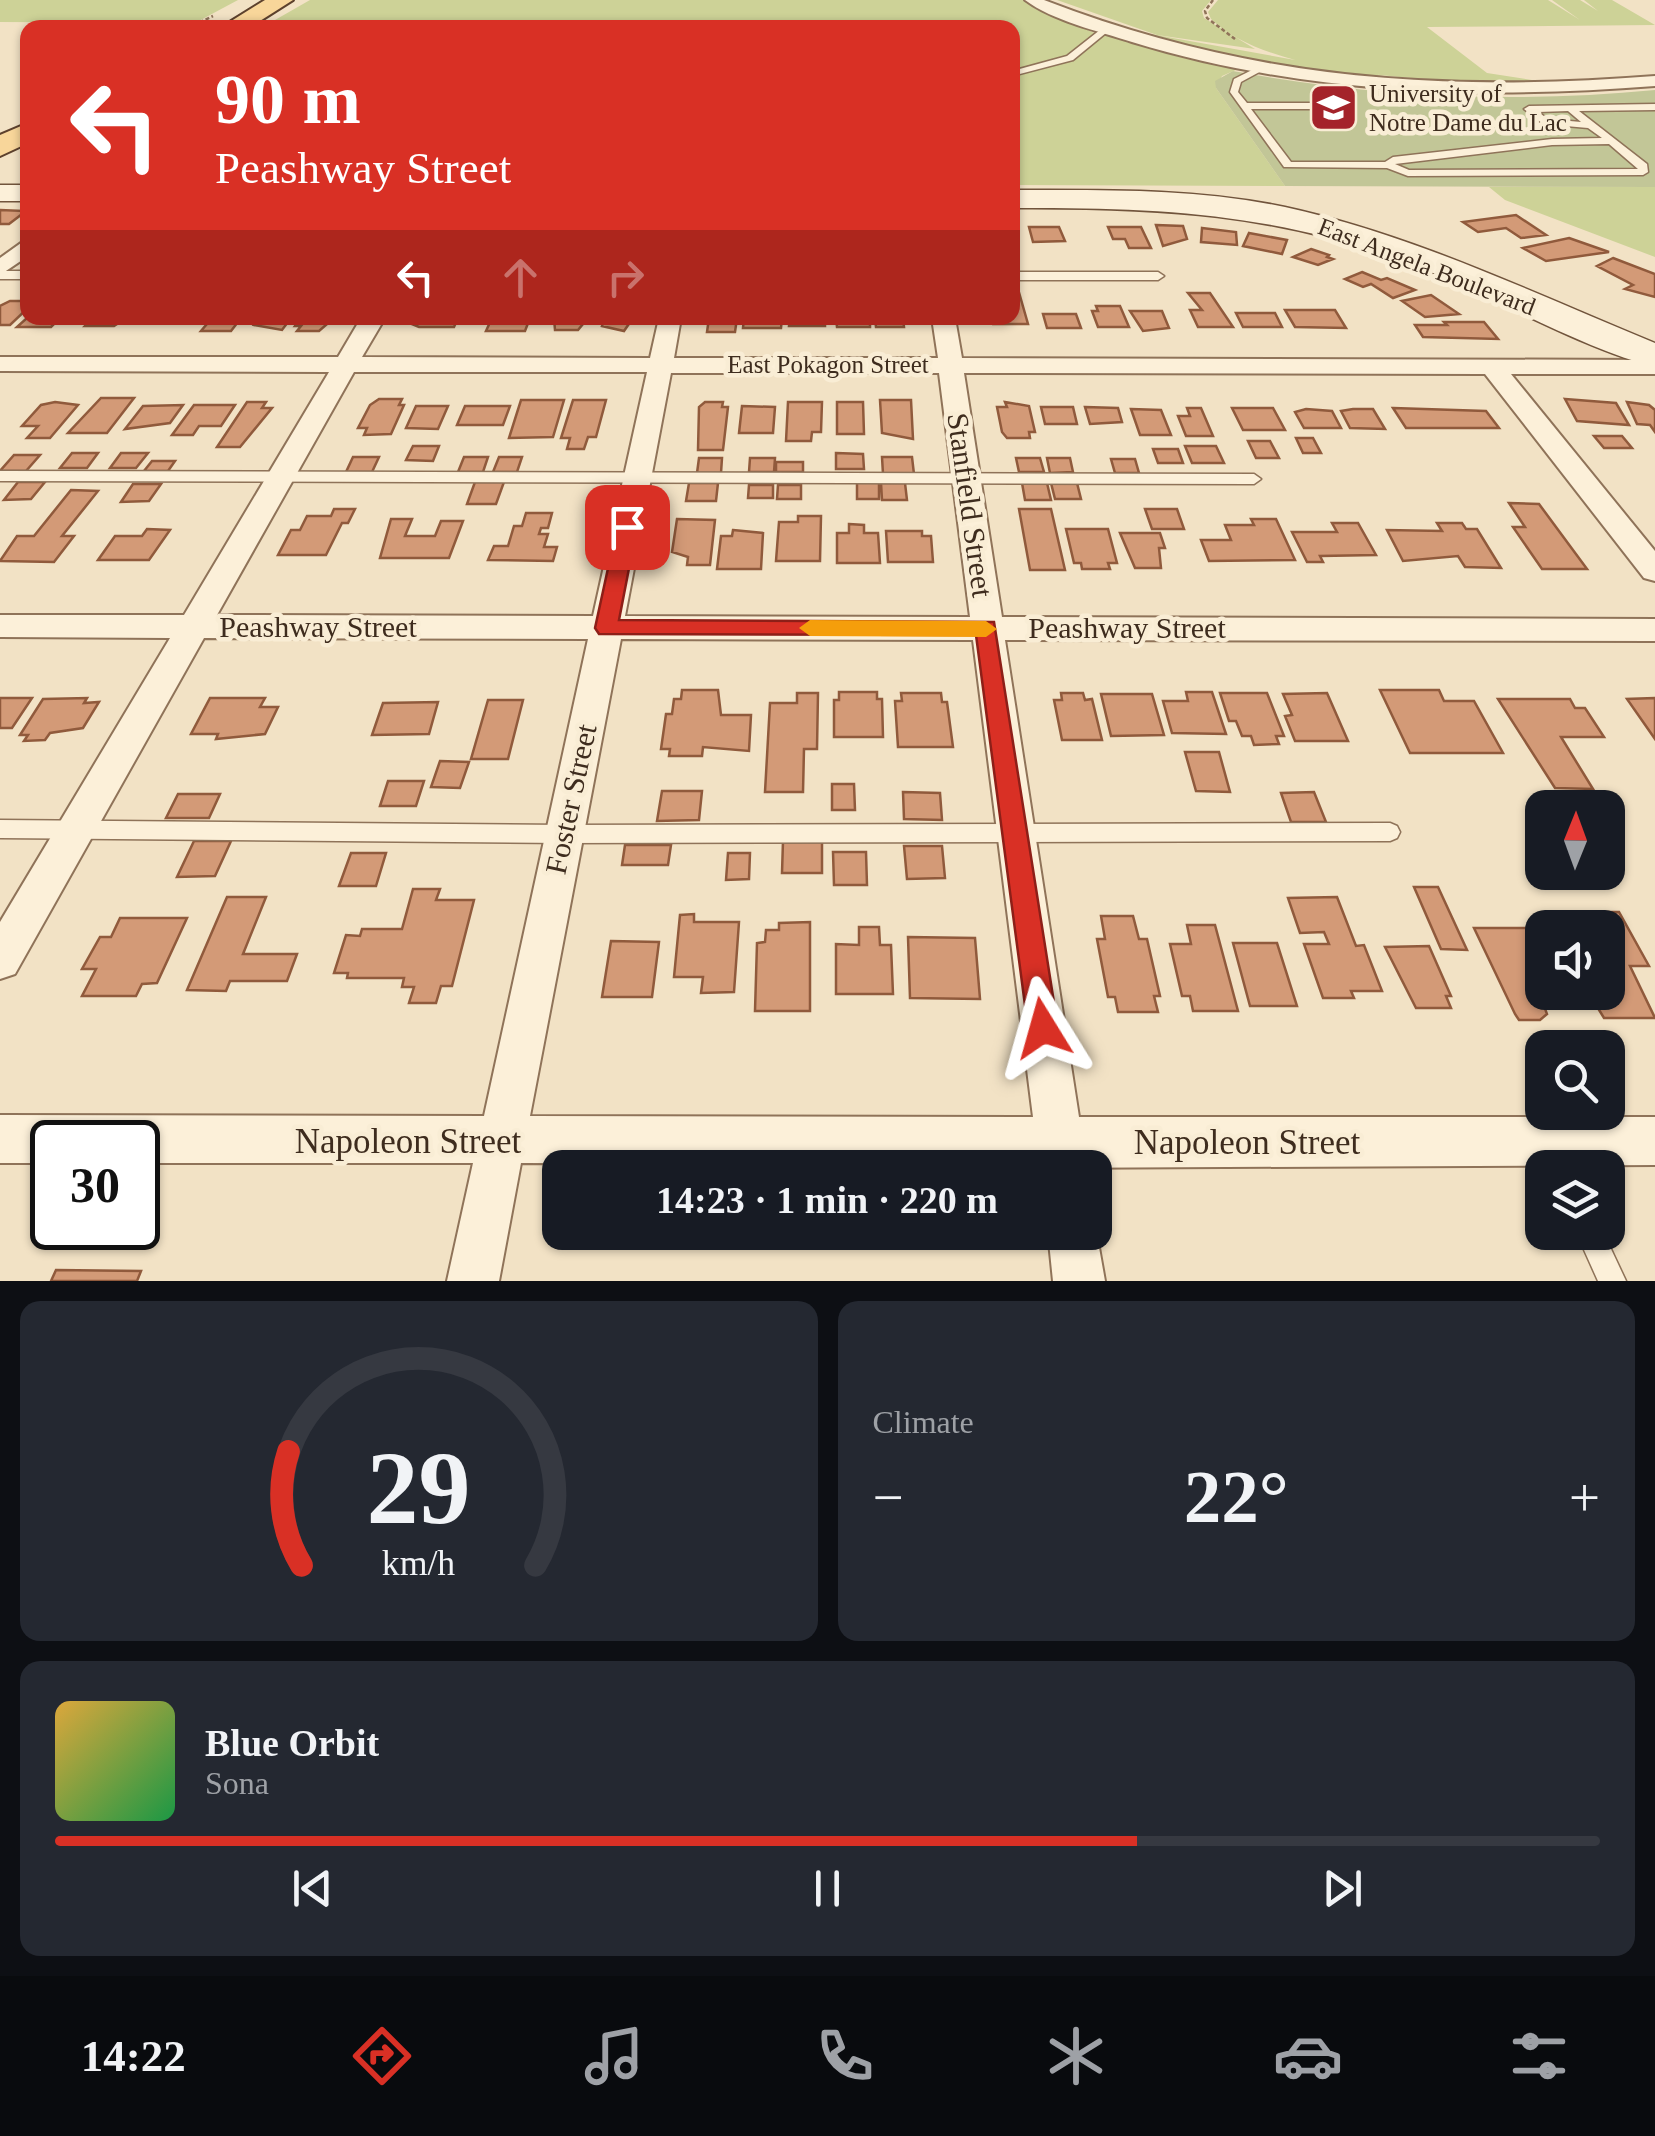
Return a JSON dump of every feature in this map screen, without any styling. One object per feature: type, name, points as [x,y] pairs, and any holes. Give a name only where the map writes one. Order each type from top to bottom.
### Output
[{"type":"main road","points":[[246,20],[282,0]]},
{"type":"main road","name":"East Angela Boulevard","points":[[1020,199],[1184,201],[1304,220],[1404,252],[1655,356]]},
{"type":"street","points":[[1032,0],[1108,28],[1261,70],[1341,84],[1449,92],[1560,90],[1655,81]]},
{"type":"street","points":[[0,960],[369,325]]},
{"type":"street","name":"Foster Street","points":[[473,1281],[669,325]]},
{"type":"street","name":"Stanfield Street","points":[[945,325],[1060,1150]]},
{"type":"street","name":"East Pokagon Street","points":[[0,364],[1655,367]]},
{"type":"street","points":[[1492,366],[1655,571]]},
{"type":"street","name":"Peashway Street","points":[[0,626],[1655,630]]},
{"type":"street","name":"Napoleon Street","points":[[0,1139],[502,1142],[846,1150]]},
{"type":"street","name":"Napoleon Street","points":[[1584,1150],[1655,1141]]},
{"type":"street","name":"Napoleon Street","points":[[1112,1155],[1525,1154]]},
{"type":"street","points":[[1075,1250],[1079,1281]]},
{"type":"lane","points":[[1020,72],[1070,58],[1108,28]]},
{"type":"lane","points":[[1261,70],[1233,86],[1288,165],[1388,165],[1408,173],[1644,172],[1643,166],[1568,107]]},
{"type":"lane","points":[[1244,106],[1325,106]]},
{"type":"lane","points":[[1591,125],[1546,122],[1529,109],[1655,107]]},
{"type":"lane","points":[[1388,165],[1393,160],[1552,142],[1611,141]]},
{"type":"lane","points":[[1020,276],[1158,276]]},
{"type":"lane","points":[[0,476],[1254,479]]},
{"type":"lane","points":[[0,829],[564,834],[1390,832]]},
{"type":"lane","points":[[1598,1250],[1612,1281]]},
{"type":"green space","points":[[0,0],[238,0],[201,20],[0,22]]},
{"type":"green space","points":[[310,0],[1024,0],[1092,32],[1238,69],[1222,76],[1216,88],[1285,186],[1020,185],[1020,20],[275,20]]},
{"type":"green space","points":[[1057,0],[1211,0],[1202,11],[1204,18],[1255,49],[1157,35]]},
{"type":"green space","points":[[1218,0],[1548,0],[1580,20],[1552,0],[1580,0],[1598,11],[1584,0],[1612,0],[1655,25],[1427,27],[1487,73],[1538,81],[1460,81],[1367,74],[1277,55],[1240,39],[1211,19],[1208,12]]},
{"type":"green space","points":[[1117,28],[1401,79],[1504,85],[1655,77],[1514,86],[1383,82],[1254,63]]},
{"type":"green space","points":[[1233,71],[1338,87],[1443,96],[1549,97],[1655,90],[1655,187],[1285,186],[1216,88],[1215,81]]},
{"type":"green space","points":[[1489,187],[1655,187],[1655,257],[1505,200]]},
{"type":"building","points":[[0,210],[20,211],[20,216],[9,224],[0,224]]},
{"type":"building","points":[[1516,215],[1546,235],[1521,238],[1506,228],[1478,232],[1463,222]]},
{"type":"building","points":[[1156,225],[1183,226],[1187,239],[1163,246]]},
{"type":"building","points":[[1029,227],[1059,227],[1065,241],[1033,242]]},
{"type":"building","points":[[1108,227],[1141,227],[1151,248],[1129,248],[1125,239],[1113,239]]},
{"type":"building","points":[[1202,228],[1236,232],[1237,245],[1201,242]]},
{"type":"building","points":[[1249,233],[1287,240],[1282,254],[1243,246]]},
{"type":"building","points":[[1569,238],[1609,252],[1546,261],[1523,248]]},
{"type":"building","points":[[1311,249],[1333,259],[1318,265],[1293,257]]},
{"type":"building","points":[[1613,258],[1655,274],[1655,297],[1625,289],[1633,285],[1597,266]]},
{"type":"building","points":[[1362,272],[1415,290],[1393,298],[1371,284],[1363,287],[1345,279]]},
{"type":"building","points":[[1188,293],[1210,293],[1233,327],[1198,327],[1190,310],[1202,310]]},
{"type":"building","points":[[1431,295],[1459,314],[1425,317],[1402,301]]},
{"type":"building","points":[[1020,296],[1028,324],[1020,324]]},
{"type":"building","points":[[20,301],[20,316],[10,325],[0,325],[0,306]]},
{"type":"building","points":[[1096,306],[1120,306],[1129,327],[1098,327],[1092,311],[1098,311]]},
{"type":"building","points":[[1285,310],[1335,310],[1346,328],[1295,327]]},
{"type":"building","points":[[1130,311],[1162,311],[1169,328],[1143,331]]},
{"type":"building","points":[[1236,313],[1275,313],[1282,327],[1243,327]]},
{"type":"building","points":[[1043,314],[1076,314],[1081,328],[1047,328]]},
{"type":"building","points":[[1444,322],[1484,322],[1498,339],[1423,337],[1415,325],[1447,325]]},
{"type":"building","points":[[20,324],[53,325],[51,327],[17,327]]},
{"type":"building","points":[[206,325],[236,325],[231,331],[201,331]]},
{"type":"building","points":[[254,325],[286,325],[282,330]]},
{"type":"building","points":[[326,325],[319,331],[297,331],[301,326],[295,326]]},
{"type":"building","points":[[414,325],[455,325],[454,327]]},
{"type":"building","points":[[489,325],[527,325],[525,331],[486,331]]},
{"type":"building","points":[[555,325],[582,325],[578,330],[555,330]]},
{"type":"building","points":[[602,325],[628,325],[624,331]]},
{"type":"building","points":[[708,325],[736,325],[735,332],[707,332]]},
{"type":"building","points":[[743,325],[781,325],[781,328],[743,328]]},
{"type":"building","points":[[837,325],[870,325],[870,327]]},
{"type":"building","points":[[101,398],[134,398],[107,433],[68,433]]},
{"type":"building","points":[[379,399],[402,399],[399,405],[404,405],[391,434],[364,435],[367,428],[358,428],[370,405]]},
{"type":"building","points":[[1565,399],[1616,403],[1629,425],[1577,421]]},
{"type":"building","points":[[521,400],[564,400],[553,437],[509,438]]},
{"type":"building","points":[[573,400],[606,400],[596,437],[588,437],[584,449],[567,449],[570,438],[561,438]]},
{"type":"building","points":[[880,400],[911,400],[913,439],[882,433]]},
{"type":"building","points":[[247,402],[266,402],[262,408],[272,408],[240,447],[217,447]]},
{"type":"building","points":[[705,402],[723,402],[722,407],[728,407],[723,450],[698,450],[699,407]]},
{"type":"building","points":[[788,402],[822,402],[821,432],[812,432],[811,441],[786,441]]},
{"type":"building","points":[[837,402],[863,402],[864,434],[837,434]]},
{"type":"building","points":[[1005,402],[1029,406],[1035,432],[1029,432],[1030,438],[1007,438],[1002,432],[997,407],[1007,407]]},
{"type":"building","points":[[1627,402],[1649,405],[1655,410],[1655,432],[1650,425],[1637,424]]},
{"type":"building","points":[[41,405],[78,405],[50,438],[27,438],[38,426],[22,426]]},
{"type":"building","points":[[183,405],[170,423],[125,429],[143,406]]},
{"type":"building","points":[[194,405],[235,405],[221,426],[199,426],[193,435],[172,435]]},
{"type":"building","points":[[416,406],[448,406],[438,429],[406,428]]},
{"type":"building","points":[[465,406],[510,406],[503,425],[457,425]]},
{"type":"building","points":[[742,406],[775,407],[773,433],[739,433]]},
{"type":"building","points":[[1041,407],[1073,407],[1077,424],[1045,424]]},
{"type":"building","points":[[1085,407],[1118,408],[1122,422],[1090,424]]},
{"type":"building","points":[[1187,408],[1201,408],[1213,436],[1186,436],[1178,416],[1190,416]]},
{"type":"building","points":[[1232,408],[1273,408],[1285,430],[1243,430]]},
{"type":"building","points":[[1393,408],[1486,411],[1499,428],[1406,428]]},
{"type":"building","points":[[1131,409],[1161,410],[1171,435],[1140,435]]},
{"type":"building","points":[[1373,409],[1385,429],[1350,428],[1341,411]]},
{"type":"building","points":[[1332,411],[1341,428],[1304,428],[1295,412]]},
{"type":"building","points":[[1594,436],[1622,436],[1632,448],[1604,448]]},
{"type":"building","points":[[1296,438],[1313,438],[1321,453],[1303,453]]},
{"type":"building","points":[[1248,441],[1270,441],[1279,458],[1256,458]]},
{"type":"building","points":[[413,446],[439,446],[433,461],[406,460]]},
{"type":"building","points":[[1185,446],[1216,446],[1224,463],[1192,463]]},
{"type":"building","points":[[1153,449],[1178,449],[1183,463],[1158,463]]},
{"type":"building","points":[[72,453],[98,453],[87,468],[60,468]]},
{"type":"building","points":[[121,453],[148,453],[136,468],[110,468]]},
{"type":"building","points":[[836,453],[863,454],[864,469],[836,469]]},
{"type":"building","points":[[14,455],[40,455],[26,471],[0,471]]},
{"type":"building","points":[[353,457],[379,457],[372,472],[346,472]]},
{"type":"building","points":[[464,457],[488,457],[483,472],[458,472]]},
{"type":"building","points":[[499,457],[522,457],[517,472],[493,472]]},
{"type":"building","points":[[882,457],[912,457],[914,474],[883,474]]},
{"type":"building","points":[[699,458],[722,458],[721,473],[697,473]]},
{"type":"building","points":[[750,458],[775,458],[774,472],[749,472]]},
{"type":"building","points":[[1016,458],[1040,458],[1044,472],[1019,472]]},
{"type":"building","points":[[1047,458],[1070,458],[1073,472],[1050,473]]},
{"type":"building","points":[[1111,459],[1135,459],[1139,473],[1115,473]]},
{"type":"building","points":[[152,461],[175,461],[168,471],[144,471]]},
{"type":"building","points":[[776,462],[803,462],[803,472],[776,472]]},
{"type":"building","points":[[18,482],[45,482],[31,499],[4,500]]},
{"type":"building","points":[[475,482],[504,482],[496,504],[467,504]]},
{"type":"building","points":[[857,482],[879,482],[879,499],[857,499]]},
{"type":"building","points":[[689,483],[718,483],[716,501],[686,501]]},
{"type":"building","points":[[881,483],[905,483],[907,500],[882,500]]},
{"type":"building","points":[[1022,483],[1047,483],[1051,500],[1025,500]]},
{"type":"building","points":[[1051,483],[1077,483],[1081,499],[1055,499]]},
{"type":"building","points":[[133,484],[161,484],[149,501],[121,502]]},
{"type":"building","points":[[749,485],[773,485],[773,498],[748,498]]},
{"type":"building","points":[[778,485],[801,485],[801,499],[777,499]]},
{"type":"building","points":[[71,490],[98,491],[62,536],[74,536],[54,562],[0,561],[17,536],[34,536]]},
{"type":"building","points":[[1509,503],[1539,504],[1587,569],[1542,569],[1513,527],[1525,527]]},
{"type":"building","points":[[334,509],[355,509],[348,523],[342,523],[326,555],[278,555],[291,530],[300,530],[307,516],[331,516]]},
{"type":"building","points":[[1019,509],[1051,509],[1065,570],[1030,570]]},
{"type":"building","points":[[1145,509],[1177,509],[1184,529],[1152,529]]},
{"type":"building","points":[[526,513],[552,513],[548,528],[541,528],[539,534],[548,534],[544,547],[557,547],[553,561],[488,560],[494,546],[508,546],[514,526],[522,526]]},
{"type":"building","points":[[798,516],[821,516],[820,561],[776,561],[779,522],[798,522]]},
{"type":"building","points":[[391,519],[412,519],[405,536],[435,536],[441,521],[463,521],[449,558],[380,558]]},
{"type":"building","points":[[677,519],[715,520],[710,565],[687,565],[688,557],[672,552]]},
{"type":"building","points":[[1251,519],[1276,519],[1295,560],[1209,561],[1201,540],[1231,540],[1225,525],[1254,525]]},
{"type":"building","points":[[1332,523],[1358,523],[1376,555],[1320,556],[1323,562],[1307,562],[1292,532],[1337,532]]},
{"type":"building","points":[[1437,523],[1462,523],[1466,529],[1477,529],[1501,568],[1465,567],[1458,556],[1403,561],[1387,530],[1442,531]]},
{"type":"building","points":[[849,524],[864,525],[864,533],[878,533],[880,563],[837,563],[837,533],[849,533]]},
{"type":"building","points":[[147,529],[170,530],[149,560],[98,560],[115,536],[142,536]]},
{"type":"building","points":[[1066,529],[1108,529],[1117,563],[1108,563],[1110,569],[1082,569],[1081,563],[1074,563]]},
{"type":"building","points":[[733,530],[763,533],[761,569],[717,569],[721,536],[732,536]]},
{"type":"building","points":[[886,531],[922,531],[922,536],[931,536],[933,562],[888,562]]},
{"type":"building","points":[[1120,533],[1160,533],[1165,548],[1159,548],[1161,568],[1135,568]]},
{"type":"building","points":[[682,690],[718,690],[721,715],[751,715],[749,751],[703,747],[702,756],[669,756],[670,749],[661,749],[666,714],[672,714],[674,699],[681,699]]},
{"type":"building","points":[[1380,690],[1439,690],[1444,701],[1474,701],[1503,753],[1410,753]]},
{"type":"building","points":[[839,692],[877,692],[877,699],[882,699],[883,737],[834,737],[834,700],[839,700]]},
{"type":"building","points":[[1186,692],[1212,692],[1226,734],[1172,733],[1163,701],[1188,701]]},
{"type":"building","points":[[797,693],[818,693],[817,749],[804,749],[803,792],[765,792],[770,703],[797,703]]},
{"type":"building","points":[[901,693],[941,693],[942,702],[947,702],[953,747],[898,747],[895,701],[902,701]]},
{"type":"building","points":[[1061,693],[1083,693],[1085,700],[1092,699],[1102,740],[1062,740],[1054,700],[1062,700]]},
{"type":"building","points":[[1220,693],[1267,693],[1284,736],[1276,736],[1279,744],[1254,745],[1251,736],[1242,736],[1236,721],[1229,721]]},
{"type":"building","points":[[1327,693],[1348,741],[1295,741],[1285,716],[1292,715],[1283,694]]},
{"type":"building","points":[[1101,694],[1152,694],[1164,735],[1111,736]]},
{"type":"building","points":[[0,698],[32,698],[12,728],[0,728]]},
{"type":"building","points":[[87,698],[84,703],[99,702],[83,728],[50,733],[45,740],[24,741],[28,735],[20,735],[43,699]]},
{"type":"building","points":[[210,698],[265,698],[260,707],[278,707],[265,734],[216,739],[218,734],[191,734]]},
{"type":"building","points":[[1655,698],[1655,739],[1627,699]]},
{"type":"building","points":[[1498,699],[1570,699],[1575,708],[1585,708],[1604,737],[1561,737],[1593,789],[1555,788]]},
{"type":"building","points":[[488,700],[523,700],[508,759],[471,759]]},
{"type":"building","points":[[438,702],[429,734],[372,735],[383,703]]},
{"type":"building","points":[[1185,752],[1219,752],[1230,792],[1196,791]]},
{"type":"building","points":[[440,761],[469,762],[460,788],[431,787]]},
{"type":"building","points":[[388,781],[424,781],[416,806],[380,806]]},
{"type":"building","points":[[832,784],[854,784],[855,810],[832,810]]},
{"type":"building","points":[[662,791],[702,791],[699,820],[657,821]]},
{"type":"building","points":[[903,792],[940,793],[942,820],[904,819]]},
{"type":"building","points":[[1314,792],[1326,822],[1291,822],[1281,793]]},
{"type":"building","points":[[178,794],[220,794],[209,818],[166,818]]},
{"type":"building","points":[[194,841],[231,841],[215,876],[177,877]]},
{"type":"building","points":[[783,841],[822,841],[822,873],[782,873]]},
{"type":"building","points":[[625,845],[671,845],[668,865],[622,865]]},
{"type":"building","points":[[904,846],[942,846],[945,878],[907,879]]},
{"type":"building","points":[[833,852],[866,852],[867,885],[834,885]]},
{"type":"building","points":[[351,853],[386,853],[376,886],[339,886]]},
{"type":"building","points":[[728,853],[750,853],[749,879],[726,880]]},
{"type":"building","points":[[1414,887],[1438,887],[1467,950],[1441,949]]},
{"type":"building","points":[[413,889],[440,889],[436,900],[474,900],[452,986],[441,986],[436,1003],[409,1003],[414,987],[402,987],[404,978],[347,978],[348,973],[334,973],[346,935],[360,936],[362,929],[402,929]]},
{"type":"building","points":[[227,897],[266,897],[243,954],[297,954],[287,981],[230,981],[226,991],[187,990]]},
{"type":"building","points":[[1337,897],[1356,946],[1364,945],[1382,991],[1351,991],[1354,998],[1323,998],[1304,944],[1329,944],[1324,932],[1300,933],[1288,898]]},
{"type":"building","points":[[694,914],[694,922],[739,922],[734,992],[701,993],[703,977],[674,977],[680,915]]},
{"type":"building","points":[[1101,916],[1133,916],[1139,939],[1147,939],[1160,996],[1154,996],[1158,1012],[1118,1012],[1115,997],[1108,997],[1097,939],[1105,939]]},
{"type":"building","points":[[120,918],[187,918],[157,983],[142,984],[136,996],[82,996],[96,969],[82,969],[100,937],[111,937]]},
{"type":"building","points":[[810,922],[810,1011],[755,1011],[757,943],[765,942],[766,930],[779,930],[779,923]]},
{"type":"building","points":[[1625,923],[1649,966],[1630,966],[1655,1018],[1604,1018],[1599,1010],[1625,1010]]},
{"type":"building","points":[[1187,925],[1215,925],[1238,1011],[1193,1011],[1190,996],[1182,996],[1170,944],[1191,944]]},
{"type":"building","points":[[859,927],[879,927],[880,945],[891,945],[893,994],[836,994],[836,944],[859,945]]},
{"type":"building","points":[[1474,928],[1525,928],[1525,1010],[1546,1010],[1547,1014],[1540,1020],[1519,1020]]},
{"type":"building","points":[[908,937],[975,938],[980,999],[910,998]]},
{"type":"building","points":[[611,941],[659,942],[652,997],[602,997]]},
{"type":"building","points":[[1233,943],[1277,943],[1297,1006],[1250,1006]]},
{"type":"building","points":[[1429,946],[1451,996],[1446,996],[1451,1008],[1416,1008],[1385,947]]},
{"type":"building","points":[[56,1270],[141,1271],[137,1281],[51,1281]]},
{"type":"slow traffic","points":[[810,628],[986,629]]},
{"type":"place","name":"University of Notre Dame du Lac","points":[[1334,107]]},
{"type":"route","points":[[627,527],[606,628],[986,627],[1043,1028]]}]
